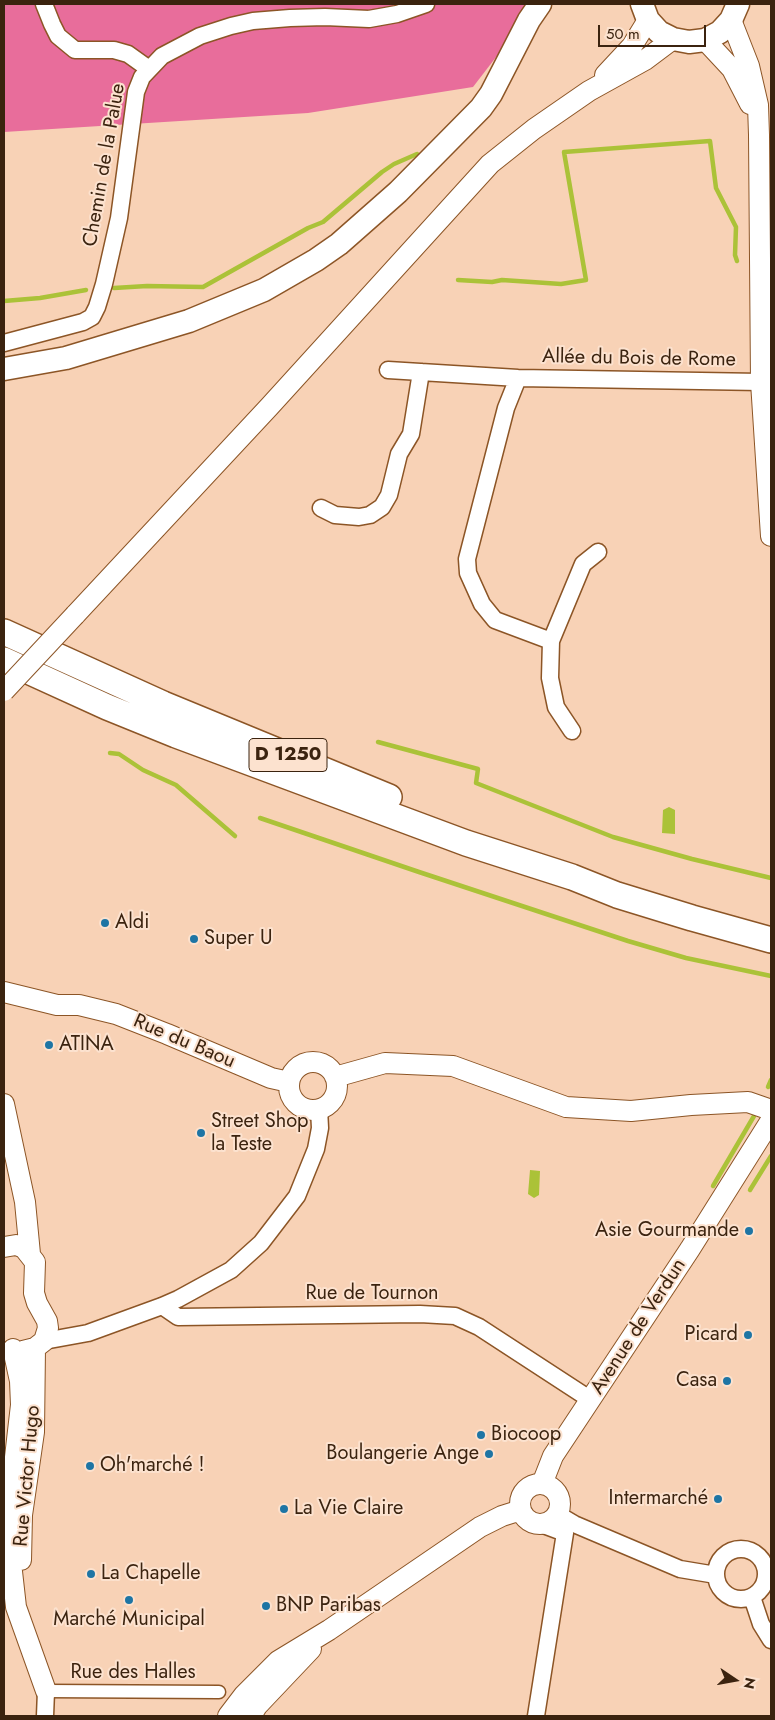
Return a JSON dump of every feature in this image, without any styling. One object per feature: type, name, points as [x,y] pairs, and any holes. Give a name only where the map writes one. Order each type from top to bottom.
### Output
[{"type":"main road","points":[[4,370],[66,358],[188,321],[264,290],[316,260],[339,244],[398,192],[481,108],[491,94],[529,20],[540,4]]},
{"type":"main road","points":[[645,12],[659,32],[673,39],[689,42],[705,40],[720,32],[734,12]]},
{"type":"main road","name":"D 1250","points":[[4,632],[172,708],[538,858],[572,877]]},
{"type":"main road","name":"D 1250","points":[[4,660],[107,707],[184,739],[466,843],[572,877],[617,895],[771,940]]},
{"type":"main road","points":[[700,920],[771,957]]},
{"type":"street","points":[[44,4],[58,36],[75,50],[114,50],[128,54],[149,69]]},
{"type":"street","name":"Chemin de la Palue","points":[[4,344],[83,322],[92,317],[104,284],[119,218],[136,92],[142,77],[162,56],[200,36],[253,21],[326,17],[369,19],[397,14],[426,4]]},
{"type":"street","points":[[589,91],[632,46],[645,12]]},
{"type":"street","points":[[734,12],[750,66],[757,100],[771,536]]},
{"type":"street","points":[[4,691],[275,400],[490,164],[534,129],[589,91],[645,60],[673,39]]},
{"type":"street","points":[[705,40],[735,74],[758,122]]},
{"type":"street","name":"Allée du Bois de Rome","points":[[388,370],[518,378],[765,376]]},
{"type":"street","points":[[321,508],[335,515],[359,517],[370,516],[382,507],[389,495],[399,454],[411,434],[421,372]]},
{"type":"street","name":"Allée du Bois de Rome","points":[[518,378],[506,408],[467,559],[468,573],[482,604],[495,620],[551,641]]},
{"type":"street","points":[[572,731],[556,708],[550,678],[551,641],[583,564],[598,552]]},
{"type":"street","name":"Rue du Baou","points":[[4,980],[60,995],[79,1005],[125,1017],[270,1078],[289,1082]]},
{"type":"street","name":"Rue du Baou","points":[[4,992],[57,1005],[79,1005]]},
{"type":"street","points":[[310,1062],[325,1065],[335,1077],[337,1084],[336,1093],[327,1106],[311,1110],[297,1104],[292,1098],[289,1082],[296,1069],[310,1062]]},
{"type":"street","points":[[335,1077],[385,1063],[453,1066],[566,1106],[631,1111],[748,1102],[771,1110]]},
{"type":"street","points":[[4,1104],[25,1202],[30,1254]]},
{"type":"street","points":[[8,1344],[23,1352],[42,1337],[78,1335],[178,1300],[231,1270],[261,1244],[297,1196],[316,1150],[320,1128],[319,1109]]},
{"type":"street","name":"Avenue de Verdun","points":[[542,1484],[553,1456],[592,1400],[690,1249],[771,1120]]},
{"type":"street","points":[[6,1246],[14,1236],[20,1178]]},
{"type":"street","points":[[6,1246],[16,1245],[24,1248],[35,1262],[34,1293],[42,1337]]},
{"type":"street","name":"Rue de Tournon","points":[[162,1306],[178,1317],[420,1314],[455,1316],[479,1327],[592,1400]]},
{"type":"street","name":"Rue Victor Hugo","points":[[42,1337],[34,1432],[22,1515],[21,1554],[26,1600],[44,1655],[45,1716]]},
{"type":"street","name":"Rue Victor Hugo","points":[[8,1344],[20,1381],[21,1404],[7,1528],[7,1556],[19,1619],[46,1691]]},
{"type":"street","points":[[548,1519],[559,1508],[557,1495],[554,1490],[542,1484],[535,1484],[524,1491],[521,1497],[521,1510],[528,1520],[548,1519],[574,1524],[680,1569],[716,1575]]},
{"type":"street","points":[[228,1716],[244,1696],[278,1661],[329,1630],[480,1526],[521,1510]]},
{"type":"street","points":[[536,1716],[565,1533],[548,1519]]},
{"type":"street","points":[[746,1548],[756,1553],[764,1564],[769,1577],[760,1591],[752,1597],[744,1599],[734,1598],[720,1588],[716,1570],[720,1560],[731,1550],[746,1548]]},
{"type":"street","points":[[752,1597],[761,1624],[771,1640]]},
{"type":"street","points":[[251,1716],[257,1706],[329,1630]]},
{"type":"street","name":"Rue des Halles","points":[[46,1691],[219,1692]]},
{"type":"shaded area","points":[[4,4],[537,4],[473,87],[308,113],[4,132]]},
{"type":"shaded area","points":[[669,807],[675,810],[675,834],[662,833],[663,810]]},
{"type":"shaded area","points":[[530,1170],[540,1171],[539,1195],[534,1198],[528,1194]]},
{"type":"waterway","points":[[458,280],[492,282],[502,280],[561,284],[586,280],[564,152],[710,141],[716,188],[736,227],[735,255],[737,261]]},
{"type":"waterway","points":[[114,288],[147,286],[203,287],[308,228],[323,222],[382,172],[394,164],[417,154]]},
{"type":"waterway","points":[[4,301],[40,298],[86,290]]},
{"type":"waterway","points":[[378,742],[478,769],[476,783],[613,837],[771,878]]},
{"type":"waterway","points":[[110,753],[119,754],[143,770],[176,785],[235,836]]},
{"type":"waterway","points":[[260,818],[628,941],[686,958],[771,976]]},
{"type":"waterway","points":[[768,1087],[771,1080]]},
{"type":"waterway","points":[[713,1186],[754,1116]]},
{"type":"waterway","points":[[750,1190],[771,1156]]},
{"type":"place","name":"Aldi","points":[[105,923]]},
{"type":"place","name":"Super U","points":[[194,939]]},
{"type":"place","name":"ATINA","points":[[49,1045]]},
{"type":"place","name":"Street Shop la Teste","points":[[201,1133]]},
{"type":"place","name":"Asie Gourmande","points":[[749,1231]]},
{"type":"place","name":"Picard","points":[[748,1335]]},
{"type":"place","name":"Casa","points":[[727,1381]]},
{"type":"place","name":"Biocoop","points":[[481,1435]]},
{"type":"place","name":"Boulangerie Ange","points":[[489,1454]]},
{"type":"place","name":"Oh'marché !","points":[[90,1466]]},
{"type":"place","name":"Intermarché","points":[[718,1499]]},
{"type":"place","name":"La Vie Claire","points":[[284,1509]]},
{"type":"place","name":"La Chapelle","points":[[91,1574]]},
{"type":"place","name":"Marché Municipal","points":[[129,1600]]},
{"type":"place","name":"BNP Paribas","points":[[266,1606]]}]
